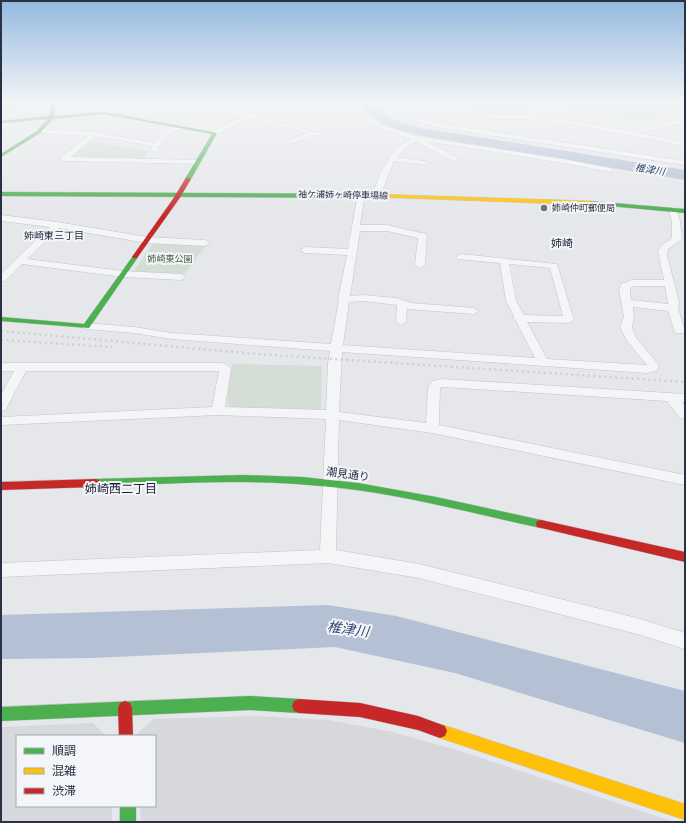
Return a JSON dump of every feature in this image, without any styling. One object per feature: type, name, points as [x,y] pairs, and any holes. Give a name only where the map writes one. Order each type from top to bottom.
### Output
[{"type":"street","points":[[1,156],[26,139]]},
{"type":"street","points":[[88,139],[64,159],[198,162]]},
{"type":"street","points":[[125,139],[157,145]]},
{"type":"street","points":[[145,161],[162,139]]},
{"type":"street","points":[[86,326],[179,194],[211,139]]},
{"type":"street","points":[[293,141],[297,139]]},
{"type":"street","points":[[376,196],[386,168],[392,159],[400,148],[414,139]]},
{"type":"street","points":[[416,139],[453,159]]},
{"type":"street","points":[[419,139],[567,153],[648,157],[685,163]]},
{"type":"street","points":[[504,139],[567,153],[610,170]]},
{"type":"street","points":[[665,139],[683,143]]},
{"type":"street","points":[[669,147],[683,143]]},
{"type":"street","points":[[648,157],[648,155],[655,152]]},
{"type":"street","points":[[392,159],[424,163]]},
{"type":"street","name":"袖ケ浦姉ヶ崎停車場線","points":[[1,194],[361,195],[563,201],[685,211]]},
{"type":"street","points":[[328,556],[334,365],[343,300],[361,195]]},
{"type":"street","points":[[673,210],[676,220],[677,239],[663,250],[666,271],[674,302],[673,308],[679,331]]},
{"type":"street","points":[[1,218],[57,225],[147,240],[205,243]]},
{"type":"street","points":[[1,279],[57,225]]},
{"type":"street","points":[[355,228],[387,228],[423,236],[420,265]]},
{"type":"street","points":[[305,250],[352,252]]},
{"type":"street","points":[[467,256],[504,262],[554,266],[569,320],[518,318]]},
{"type":"street","points":[[19,261],[123,274],[181,277]]},
{"type":"street","points":[[504,262],[510,301],[543,362]]},
{"type":"street","points":[[1,319],[134,330],[172,336],[647,369],[653,368],[650,360],[631,338],[626,327],[629,316],[624,290],[625,286],[628,284],[646,282],[670,283]]},
{"type":"street","points":[[343,300],[363,298],[397,301],[409,306],[474,311]]},
{"type":"street","points":[[401,322],[402,303]]},
{"type":"street","points":[[627,303],[673,308]]},
{"type":"street","points":[[1,407],[22,366]]},
{"type":"street","points":[[1,367],[222,367],[225,369],[218,411]]},
{"type":"street","points":[[432,428],[434,388],[436,384],[443,383],[685,398]]},
{"type":"street","points":[[671,397],[685,415]]},
{"type":"street","points":[[1,420],[218,411],[332,415],[432,428],[685,480]]},
{"type":"street","name":"潮見通り","points":[[1,486],[251,478],[330,483],[415,496],[685,557]]},
{"type":"street","points":[[1,570],[328,556],[419,571],[637,626],[685,641]]},
{"type":"street","points":[[1,714],[250,703],[360,710],[418,723],[497,751],[685,812]]},
{"type":"street","points":[[125,708],[126,735]]},
{"type":"street","points":[[128,807],[128,822]]},
{"type":"shaded area","points":[[257,716],[328,720],[393,732],[460,751],[674,822],[141,822],[140,807],[156,807],[156,735],[137,734],[154,719]]},
{"type":"shaded area","points":[[93,723],[105,735],[16,735],[16,807],[112,807],[112,822],[1,822],[1,727]]},
{"type":"green space","points":[[89,141],[148,151],[143,159],[70,157]]},
{"type":"green space","name":"姉崎東公園","points":[[157,243],[206,245],[185,274],[134,271],[152,245]]},
{"type":"green space","points":[[232,364],[322,366],[321,407],[317,410],[232,407],[227,404]]},
{"type":"water","points":[[328,605],[396,616],[685,691],[685,743],[455,673],[335,647],[93,658],[1,659],[1,615]]},
{"type":"waterway","name":"椎津川","points":[[467,139],[685,175]]},
{"type":"railway","points":[[1,331],[257,354],[685,382]]},
{"type":"railway","points":[[1,340],[112,347]]},
{"type":"traffic: fast","points":[[1,156],[29,139]]},
{"type":"traffic: fast","points":[[188,179],[211,139]]},
{"type":"traffic: fast","points":[[1,194],[375,196]]},
{"type":"traffic: fast","points":[[590,203],[685,211]]},
{"type":"traffic: fast","points":[[1,319],[86,326],[135,257]]},
{"type":"traffic: fast","points":[[95,483],[213,478],[302,480],[358,486],[541,524]]},
{"type":"traffic: fast","points":[[1,714],[250,703],[299,706]]},
{"type":"traffic: fast","points":[[128,807],[128,822]]},
{"type":"traffic: slow","points":[[375,196],[590,203]]},
{"type":"traffic: slow","points":[[440,731],[685,812]]},
{"type":"traffic: jam","points":[[135,257],[176,199],[188,179]]},
{"type":"traffic: jam","points":[[1,486],[95,483]]},
{"type":"traffic: jam","points":[[541,524],[685,557]]},
{"type":"traffic: jam","points":[[299,706],[360,710],[418,723],[440,731]]},
{"type":"traffic: jam","points":[[125,708],[126,735]]},
{"type":"place","name":"姉崎仲町郵便局","points":[[544,208]]},
{"type":"district","name":"姉崎東三丁目","points":[[54,235]]},
{"type":"district","name":"姉崎","points":[[562,243]]},
{"type":"district","name":"姉崎西二丁目","points":[[121,489]]}]
